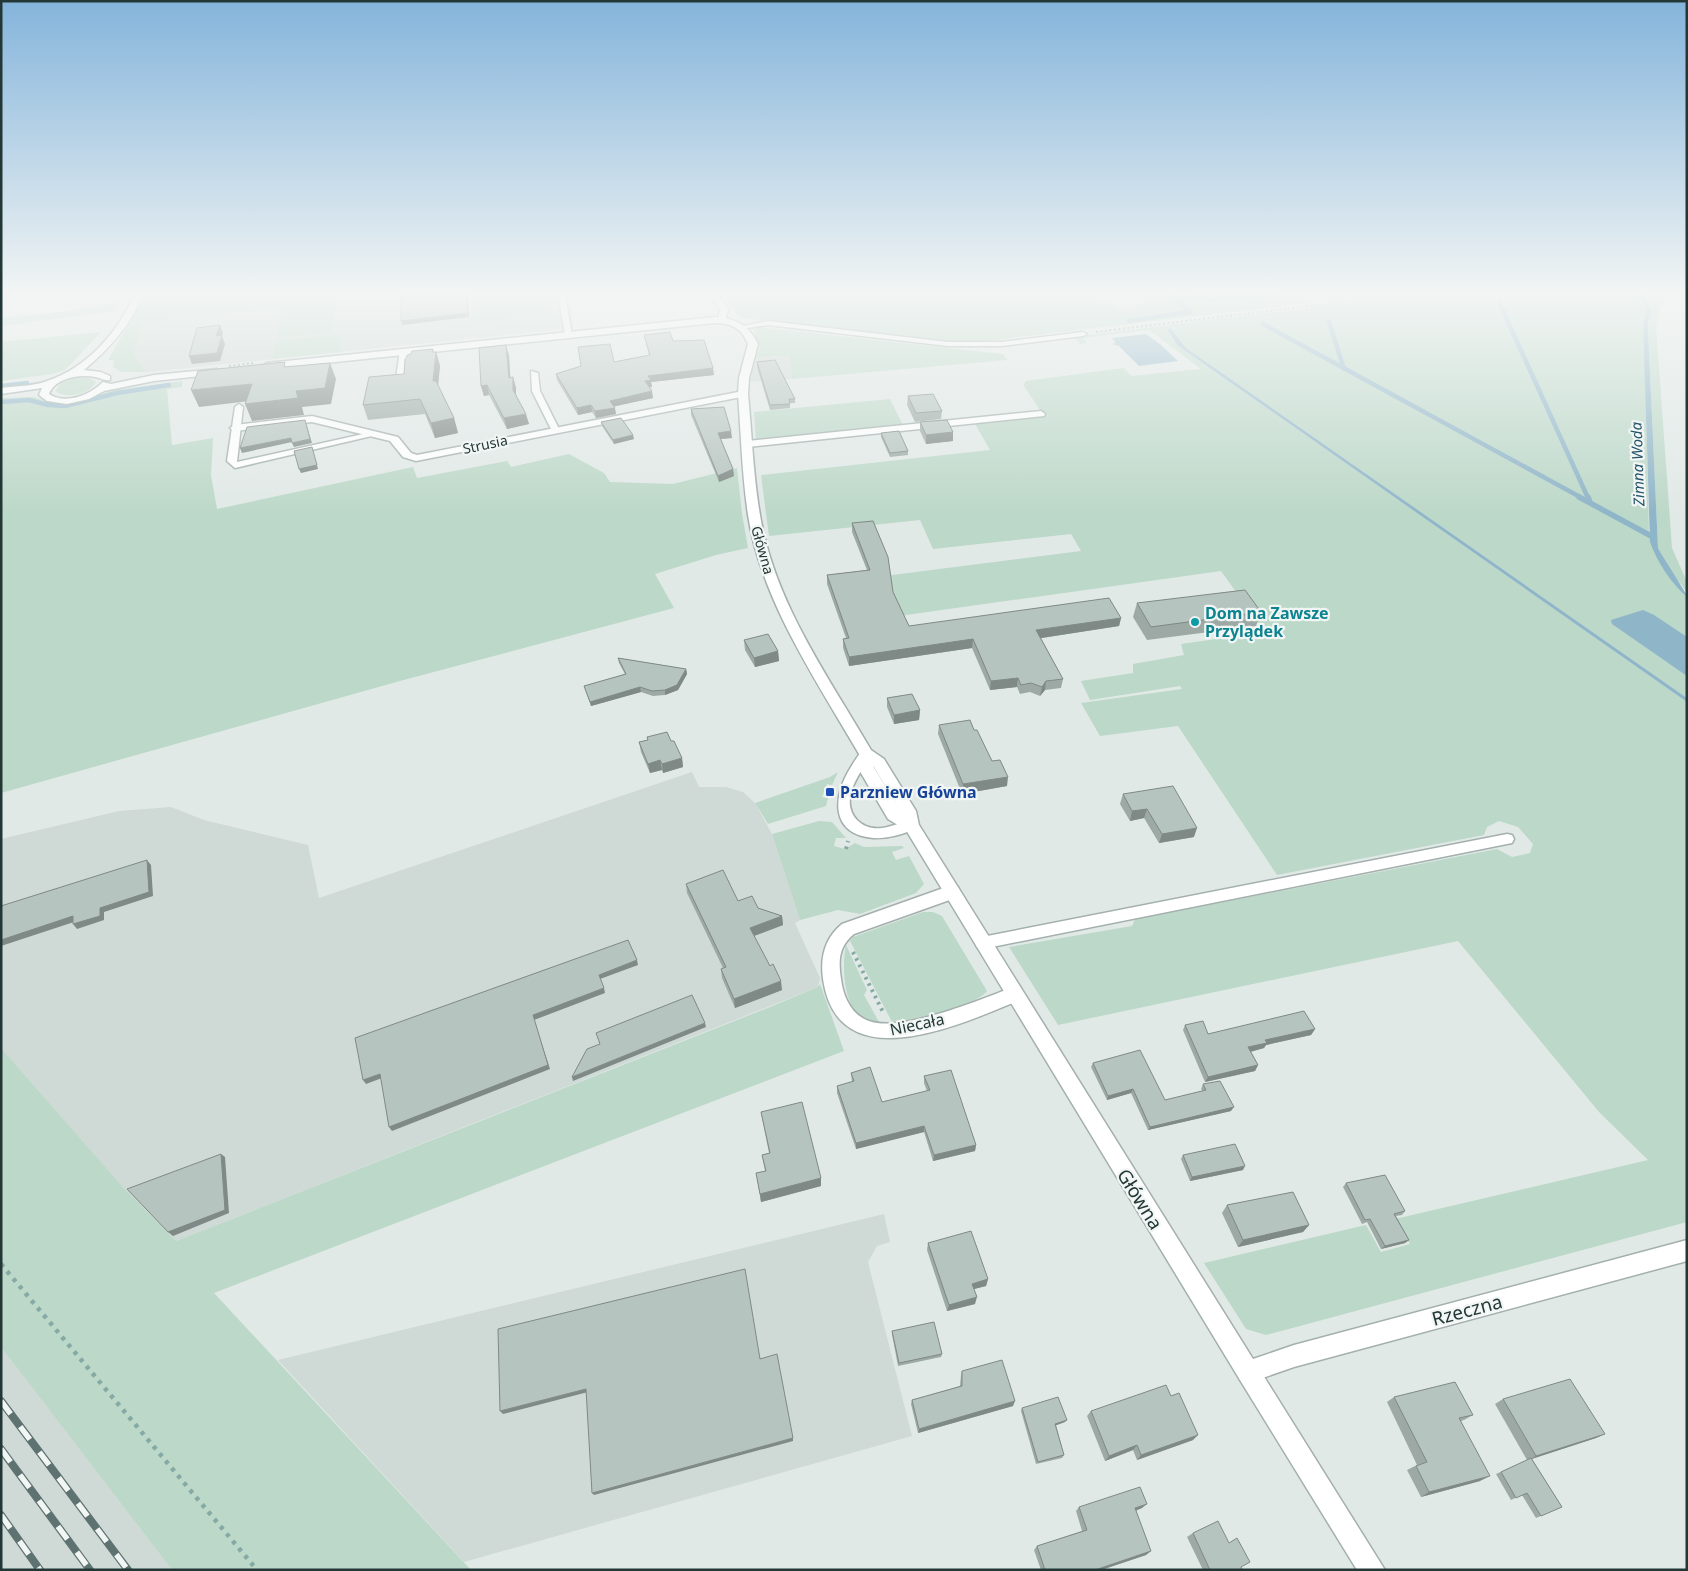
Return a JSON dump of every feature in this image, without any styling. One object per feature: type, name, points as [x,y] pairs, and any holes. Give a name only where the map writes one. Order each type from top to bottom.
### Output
[{"type":"street","points":[[1,391],[50,384],[71,375],[80,367]]},
{"type":"street","points":[[97,373],[100,367]]},
{"type":"street","points":[[254,368],[260,367]]},
{"type":"street","name":"Główna","points":[[747,367],[744,376],[743,394],[756,529],[778,599],[866,754],[865,768],[893,815],[911,826],[1372,1570]]},
{"type":"street","points":[[71,375],[97,373],[107,378],[154,378],[224,371]]},
{"type":"street","points":[[1,396],[44,394],[53,400],[69,400],[89,395],[101,389],[107,384],[107,378]]},
{"type":"street","points":[[101,389],[154,378]]},
{"type":"street","points":[[44,394],[45,389],[50,384]]},
{"type":"street","name":"Strusia","points":[[235,428],[312,419],[394,439],[407,456],[416,458],[555,429],[743,394]]},
{"type":"street","points":[[843,932],[952,892]]},
{"type":"street","name":"Niecała","points":[[843,932],[835,941],[830,962],[833,982],[843,1010],[853,1022],[862,1028],[880,1032],[893,1031],[961,1014],[1014,995]]},
{"type":"street","name":"Rzeczna","points":[[1248,1372],[1294,1356],[1687,1250]]},
{"type":"lane","points":[[399,386],[401,367]]},
{"type":"lane","points":[[534,374],[536,391],[555,429]]},
{"type":"lane","points":[[239,407],[231,461],[235,465],[372,435]]},
{"type":"lane","points":[[748,444],[1041,414]]},
{"type":"lane","points":[[866,754],[851,777],[844,795],[843,804],[846,816],[857,828],[871,833],[911,826]]},
{"type":"lane","points":[[982,942],[1507,839]]},
{"type":"path","points":[[843,932],[893,1031]]},
{"type":"path","points":[[1,1264],[258,1570]]},
{"type":"shaded area","points":[[144,367],[192,367],[147,372]]},
{"type":"shaded area","points":[[753,367],[791,367],[792,379],[750,382]]},
{"type":"shaded area","points":[[692,772],[699,787],[726,787],[743,792],[755,803],[772,834],[800,920],[795,923],[820,978],[818,987],[176,1241],[123,1187],[1,1048],[1,839],[119,811],[171,807],[204,820],[308,845],[319,898]]},
{"type":"shaded area","points":[[884,1214],[890,1242],[877,1246],[868,1262],[912,1436],[464,1562],[278,1360]]},
{"type":"shaded area","points":[[1,1347],[172,1570],[1,1570]]},
{"type":"green space","points":[[1,367],[68,367],[52,374],[1,381]]},
{"type":"green space","points":[[114,367],[144,367],[147,372],[121,372]]},
{"type":"green space","points":[[791,367],[924,367],[792,379]]},
{"type":"green space","points":[[1199,367],[1209,367],[1687,702],[1687,1222],[1266,1335],[1246,1329],[1204,1263],[1366,1225],[1381,1252],[1410,1244],[1395,1219],[1648,1160],[1599,1112],[1458,941],[1058,1025],[1009,947],[1132,926],[1135,919],[1497,849],[1512,857],[1530,853],[1533,844],[1518,827],[1499,821],[1487,827],[1484,835],[1277,875],[1178,726],[1100,736],[1081,703],[1182,689],[1180,686],[1090,700],[1081,681],[1133,673],[1133,664],[1184,655],[1181,644],[1265,632],[1221,571],[899,616],[884,576],[1081,551],[1071,534],[933,549],[920,520],[769,536],[761,475],[990,450],[975,424],[1044,416],[1024,386],[1025,381],[1124,368],[1131,376],[1201,369]]},
{"type":"green space","points":[[1214,367],[1645,367],[1649,535],[1662,567],[1687,597],[1687,698]]},
{"type":"green space","points":[[1650,367],[1659,367],[1672,548],[1687,582],[1687,592],[1669,569],[1658,548]]},
{"type":"green space","points":[[89,378],[96,382],[83,392],[65,395],[56,391],[65,381]]},
{"type":"green space","points":[[182,381],[182,387],[167,389],[172,445],[213,438],[211,475],[217,509],[413,467],[417,478],[507,461],[511,467],[569,454],[604,473],[610,482],[673,484],[737,468],[748,548],[716,555],[655,574],[674,608],[400,681],[1,793],[1,398],[34,397],[53,403],[66,403],[86,399],[123,387],[123,389]]},
{"type":"green space","points":[[890,399],[903,425],[756,441],[754,412]]},
{"type":"green space","points":[[838,772],[832,785],[827,784],[822,797],[828,798],[826,806],[768,824],[755,803],[830,777]]},
{"type":"green space","points":[[819,821],[832,822],[846,838],[836,838],[834,846],[845,849],[855,843],[864,847],[902,846],[904,848],[892,852],[896,860],[909,856],[924,884],[916,893],[860,914],[838,910],[800,920],[772,834]]},
{"type":"green space","points":[[923,912],[933,912],[942,916],[987,991],[980,997],[957,1007],[927,1016],[892,1022],[850,941],[853,937]]},
{"type":"green space","points":[[846,945],[867,990],[864,995],[879,1022],[867,1021],[858,1015],[851,1005],[845,980]]},
{"type":"green space","points":[[820,984],[844,1051],[214,1293],[471,1570],[172,1570],[1,1347],[1,1048],[123,1187],[176,1241],[770,1007],[818,987]]},
{"type":"water","points":[[1209,367],[1214,367],[1687,698],[1687,702]]},
{"type":"water","points":[[1644,367],[1650,367],[1658,548],[1687,597],[1665,572],[1650,542]]},
{"type":"water","points":[[1643,610],[1687,637],[1687,676],[1612,624],[1611,620]]},
{"type":"building","points":[[234,367],[329,367],[325,388],[296,391],[298,398],[245,404],[252,384],[191,390],[198,371]]},
{"type":"building","points":[[404,367],[434,367],[433,381],[436,381],[454,418],[431,423],[420,399],[363,405],[369,377],[404,374]]},
{"type":"building","points":[[480,367],[508,367],[509,378],[513,377],[513,390],[526,414],[504,418],[487,385],[481,386]]},
{"type":"building","points":[[577,367],[713,368],[648,376],[651,380],[645,381],[652,391],[610,401],[615,408],[595,411],[591,405],[577,408],[556,374]]},
{"type":"building","points":[[759,367],[779,367],[795,399],[789,399],[790,404],[770,405]]},
{"type":"building","points":[[933,394],[942,411],[916,413],[908,396]]},
{"type":"building","points":[[724,407],[731,431],[718,433],[733,469],[718,476],[691,409]]},
{"type":"building","points":[[621,418],[633,435],[613,440],[601,422]]},
{"type":"building","points":[[305,420],[310,439],[292,443],[291,438],[240,448],[247,427]]},
{"type":"building","points":[[947,420],[953,432],[926,435],[920,422]]},
{"type":"building","points":[[899,431],[908,451],[890,453],[881,433]]},
{"type":"building","points":[[312,447],[317,465],[299,469],[294,451]]},
{"type":"building","points":[[873,521],[888,557],[893,592],[909,626],[1109,598],[1121,618],[1036,630],[1063,679],[1046,681],[1042,687],[1031,683],[1021,685],[1018,678],[991,681],[973,639],[849,657],[843,639],[849,638],[827,575],[870,570],[852,523]]},
{"type":"building","points":[[1245,590],[1261,612],[1151,627],[1137,603]]},
{"type":"building","points":[[768,634],[778,651],[754,658],[744,640]]},
{"type":"building","points":[[618,658],[686,669],[677,685],[665,690],[652,691],[640,687],[590,702],[584,686],[626,674]]},
{"type":"building","points":[[912,694],[920,710],[894,715],[887,698]]},
{"type":"building","points":[[970,720],[992,761],[1000,760],[1008,777],[963,784],[939,725]]},
{"type":"building","points":[[667,732],[671,741],[674,741],[682,758],[662,764],[660,760],[648,764],[639,742],[648,740],[647,737]]},
{"type":"building","points":[[1173,786],[1197,828],[1162,834],[1147,809],[1132,811],[1123,794]]},
{"type":"building","points":[[147,860],[149,892],[100,908],[100,916],[73,924],[73,916],[1,940],[1,906]]},
{"type":"building","points":[[723,870],[738,901],[752,896],[758,908],[782,916],[750,928],[770,966],[773,964],[781,981],[734,999],[721,969],[726,967],[686,884]]},
{"type":"building","points":[[628,940],[637,960],[599,975],[604,988],[533,1015],[548,1065],[389,1127],[380,1074],[363,1080],[355,1038]]},
{"type":"building","points":[[692,995],[705,1023],[572,1077],[587,1049],[600,1044],[596,1033]]},
{"type":"building","points":[[1304,1011],[1315,1029],[1265,1040],[1267,1043],[1248,1047],[1258,1065],[1208,1077],[1185,1025],[1203,1021],[1208,1034]]},
{"type":"building","points":[[1140,1050],[1165,1100],[1206,1090],[1203,1084],[1220,1081],[1234,1107],[1150,1127],[1133,1089],[1108,1096],[1093,1063]]},
{"type":"building","points":[[870,1067],[882,1102],[930,1090],[924,1076],[951,1070],[976,1145],[934,1155],[924,1126],[856,1143],[837,1086],[854,1081],[851,1073]]},
{"type":"building","points":[[802,1102],[821,1178],[760,1194],[756,1173],[766,1171],[762,1155],[770,1153],[761,1112]]},
{"type":"building","points":[[1235,1144],[1245,1166],[1192,1177],[1183,1155]]},
{"type":"building","points":[[221,1154],[225,1210],[168,1232],[127,1189]]},
{"type":"building","points":[[1385,1175],[1405,1211],[1394,1214],[1409,1240],[1385,1246],[1370,1219],[1365,1220],[1346,1183]]},
{"type":"building","points":[[1293,1192],[1309,1225],[1243,1240],[1227,1205]]},
{"type":"building","points":[[971,1231],[988,1279],[972,1284],[977,1297],[949,1305],[928,1243]]},
{"type":"building","points":[[745,1269],[760,1359],[777,1354],[793,1438],[592,1493],[586,1389],[500,1411],[498,1329]]},
{"type":"building","points":[[934,1322],[942,1354],[899,1363],[892,1331]]},
{"type":"building","points":[[1002,1360],[1015,1401],[919,1429],[912,1400],[962,1386],[962,1371]]},
{"type":"building","points":[[1570,1379],[1605,1434],[1536,1456],[1503,1399]]},
{"type":"building","points":[[1455,1382],[1473,1415],[1459,1418],[1490,1476],[1429,1492],[1416,1466],[1427,1462],[1394,1397]]},
{"type":"building","points":[[1166,1385],[1171,1396],[1179,1393],[1198,1435],[1141,1455],[1137,1445],[1109,1456],[1091,1411]]},
{"type":"building","points":[[1058,1397],[1067,1420],[1055,1424],[1064,1455],[1038,1462],[1022,1408]]},
{"type":"building","points":[[1531,1458],[1562,1507],[1541,1516],[1527,1493],[1516,1498],[1501,1472]]},
{"type":"building","points":[[1140,1487],[1147,1504],[1135,1508],[1151,1551],[1095,1570],[1045,1570],[1037,1546],[1087,1530],[1079,1507]]},
{"type":"building","points":[[1218,1521],[1229,1543],[1237,1538],[1250,1562],[1241,1567],[1242,1570],[1210,1570],[1193,1533]]},
{"type":"waterway","points":[[1529,367],[1588,498]]},
{"type":"waterway","points":[[1344,368],[1582,498]]},
{"type":"waterway","points":[[1,386],[27,383]]},
{"type":"waterway","points":[[1,402],[29,400],[48,405],[65,406],[117,393],[169,385]]},
{"type":"waterway","points":[[1579,497],[1653,537]]},
{"type":"waterway","points":[[1588,497],[1590,502]]},
{"type":"railway","points":[[1,1401],[128,1570]]},
{"type":"railway","points":[[1,1449],[90,1570]]},
{"type":"railway","points":[[1,1515],[40,1570]]},
{"type":"place","name":"Dom na Zawsze Przylądek","points":[[1195,622]]},
{"type":"place","name":"Parzniew Główna","points":[[830,792]]},
{"type":"water label","name":"Zimna Woda","points":[[1637,464]]}]
